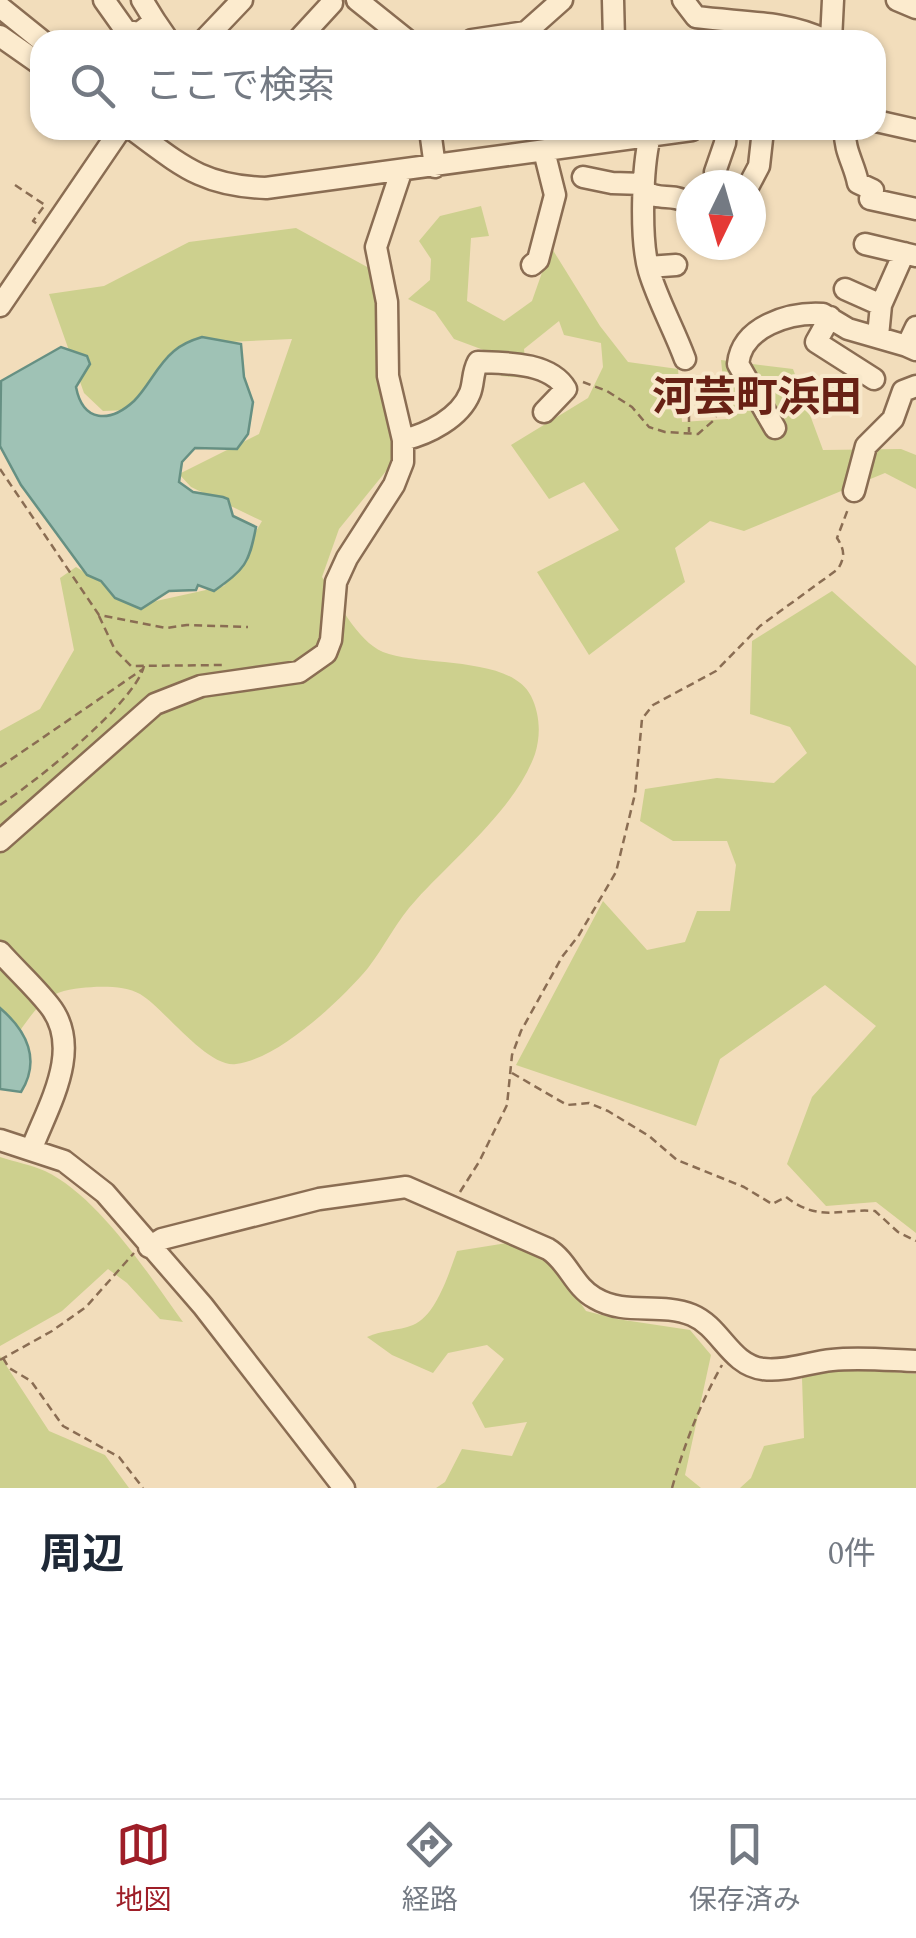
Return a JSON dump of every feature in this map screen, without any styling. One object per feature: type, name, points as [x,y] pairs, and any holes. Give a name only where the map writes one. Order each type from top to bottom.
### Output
[{"type":"street","points":[[104,0],[128,30]]},
{"type":"street","points":[[142,0],[161,30]]},
{"type":"street","points":[[356,0],[392,30]]},
{"type":"street","points":[[528,30],[562,0]]},
{"type":"street","points":[[604,0],[605,30]]},
{"type":"street","points":[[613,0],[614,30]]},
{"type":"street","points":[[682,0],[696,17],[787,25],[801,30]]},
{"type":"street","points":[[829,30],[833,0]]},
{"type":"street","points":[[897,0],[916,8]]},
{"type":"street","points":[[307,30],[333,1]]},
{"type":"street","points":[[213,30],[238,2]]},
{"type":"street","points":[[0,8],[30,31]]},
{"type":"street","points":[[141,30],[155,21]]},
{"type":"street","points":[[0,36],[30,57]]},
{"type":"street","points":[[886,122],[916,130]]},
{"type":"street","points":[[0,306],[113,140]]},
{"type":"street","points":[[147,140],[192,173],[216,183],[266,188],[622,140]]},
{"type":"street","points":[[431,140],[435,167]]},
{"type":"street","points":[[650,140],[644,188],[648,267],[685,359]]},
{"type":"street","points":[[715,170],[723,140]]},
{"type":"street","points":[[756,170],[762,140]]},
{"type":"street","points":[[846,140],[858,183],[872,190],[870,199],[916,209]]},
{"type":"street","points":[[532,265],[538,260],[556,195],[544,151]]},
{"type":"street","points":[[0,841],[155,704],[182,691],[299,672],[320,660],[331,640],[336,582],[402,472],[404,440],[388,376],[387,302],[376,247],[401,172]]},
{"type":"street","points":[[582,177],[644,188],[653,196],[676,198]]},
{"type":"street","points":[[865,244],[910,254],[881,305],[878,336]]},
{"type":"street","points":[[648,267],[676,266]]},
{"type":"street","points":[[845,289],[881,305]]},
{"type":"street","points":[[775,428],[740,371],[740,354],[753,335],[768,324],[816,313],[892,344],[913,341]]},
{"type":"street","points":[[830,318],[816,342],[874,379]]},
{"type":"street","points":[[404,440],[424,434],[461,408],[472,390],[472,374],[478,362],[524,364],[564,385],[566,389],[544,412]]},
{"type":"street","points":[[854,491],[866,446],[893,419],[903,391],[916,386]]},
{"type":"street","points":[[0,952],[50,1006],[64,1041],[60,1076],[32,1148]]},
{"type":"street","points":[[0,1140],[64,1161],[94,1182],[203,1306],[344,1488]]},
{"type":"street","points":[[148,1245],[320,1199],[406,1186],[556,1254],[580,1286],[597,1300],[619,1307],[668,1308],[694,1315],[753,1367],[769,1370],[842,1359],[916,1361]]},
{"type":"path","points":[[15,185],[44,205],[33,221],[38,225]]},
{"type":"path","points":[[685,359],[689,434]]},
{"type":"path","points":[[564,385],[582,382],[607,391],[632,408],[649,427],[698,434],[713,421],[740,371]]},
{"type":"path","points":[[0,469],[98,615],[123,662],[144,667],[234,665]]},
{"type":"path","points":[[451,1206],[500,1124],[510,1097],[512,1054],[521,1031],[616,872],[634,794],[642,719],[653,705],[716,671],[760,626],[838,569],[844,559],[837,538],[854,491]]},
{"type":"path","points":[[98,615],[166,628],[248,628]]},
{"type":"path","points":[[0,767],[144,667]]},
{"type":"path","points":[[0,804],[86,737],[125,699],[144,667]]},
{"type":"path","points":[[510,1073],[567,1105],[589,1103],[608,1111],[681,1162],[772,1204],[786,1197],[805,1210],[832,1215],[875,1211],[898,1232],[916,1240]]},
{"type":"path","points":[[143,1488],[119,1457],[70,1432],[32,1381],[9,1368],[2,1359],[86,1306],[148,1245]]},
{"type":"path","points":[[672,1488],[706,1394],[733,1353]]},
{"type":"green space","points":[[481,206],[489,236],[471,238],[467,301],[504,321],[532,301],[551,247],[600,326],[628,362],[678,369],[682,422],[727,419],[721,360],[793,369],[823,450],[901,449],[916,455],[916,489],[885,473],[744,531],[710,521],[675,548],[685,582],[589,655],[537,572],[619,530],[584,482],[549,499],[511,445],[588,398],[603,367],[601,343],[564,335],[559,321],[524,349],[527,378],[501,376],[489,352],[454,339],[435,312],[408,299],[430,280],[431,259],[419,241],[440,216]]},
{"type":"green space","points":[[296,228],[369,268],[398,404],[391,465],[339,529],[322,577],[364,639],[383,652],[485,668],[520,683],[531,696],[538,717],[535,754],[514,794],[409,908],[368,968],[326,1011],[271,1051],[253,1060],[225,1063],[199,1047],[140,994],[95,987],[64,991],[44,1001],[0,1060],[0,731],[40,709],[74,650],[60,578],[76,567],[138,605],[224,586],[262,521],[191,487],[179,474],[259,434],[292,339],[182,344],[129,410],[103,411],[84,393],[49,294],[104,286],[189,242]]},
{"type":"green space","points":[[832,591],[916,666],[916,1233],[876,1202],[826,1206],[787,1164],[812,1097],[876,1026],[825,985],[720,1059],[696,1126],[516,1065],[603,901],[647,950],[685,942],[697,911],[730,911],[736,865],[727,841],[673,841],[640,821],[645,789],[717,778],[774,783],[807,753],[790,727],[750,714],[752,641]]},
{"type":"green space","points":[[0,1157],[45,1171],[84,1199],[121,1238],[183,1322],[160,1319],[127,1283],[108,1269],[62,1311],[0,1346]]},
{"type":"green space","points":[[507,1243],[553,1263],[586,1311],[690,1330],[711,1355],[685,1475],[701,1488],[436,1488],[445,1482],[462,1449],[512,1456],[527,1422],[485,1428],[472,1403],[504,1359],[487,1345],[448,1353],[433,1373],[392,1355],[367,1337],[421,1320],[441,1293],[457,1251]]},
{"type":"green space","points":[[0,1356],[49,1431],[105,1455],[129,1488],[0,1488]]},
{"type":"green space","points":[[845,1368],[916,1374],[916,1488],[740,1488],[751,1478],[764,1446],[804,1438],[802,1378]]},
{"type":"shaded area","points":[[202,337],[241,344],[244,377],[253,402],[248,434],[237,449],[195,448],[182,462],[179,482],[193,492],[228,499],[233,516],[256,527],[244,565],[214,591],[198,585],[196,590],[169,591],[141,609],[115,598],[101,581],[87,575],[21,485],[0,446],[1,381],[61,347],[87,356],[90,364],[76,387],[80,399],[91,413],[107,416],[134,401],[174,351]]},
{"type":"shaded area","points":[[0,1008],[17,1026],[28,1047],[30,1069],[21,1092],[0,1089]]},
{"type":"district","name":"河芸町浜田","points":[[757,396]]}]
